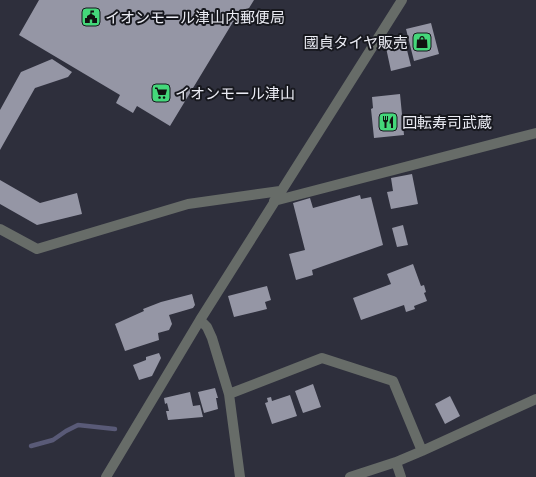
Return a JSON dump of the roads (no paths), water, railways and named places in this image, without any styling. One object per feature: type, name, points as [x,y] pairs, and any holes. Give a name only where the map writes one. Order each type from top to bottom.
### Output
[{"type":"street","points":[[106,477],[200,320],[280,191],[402,0]]},
{"type":"street","points":[[274,201],[536,132]]},
{"type":"street","points":[[0,229],[37,249],[188,204],[280,191]]},
{"type":"street","points":[[200,320],[207,328],[212,338],[229,394],[240,477]]},
{"type":"street","points":[[229,394],[322,358],[393,381],[422,451]]},
{"type":"street","points":[[350,477],[396,462],[536,400]]},
{"type":"street","points":[[396,462],[401,477]]},
{"type":"waterway","points":[[31,446],[53,440],[78,425],[115,429]]},
{"type":"place","name":"イオンモール津山内郵便局","points":[[91,17]]},
{"type":"place","name":"國貞タイヤ販売","points":[[422,42]]},
{"type":"place","name":"イオンモール津山","points":[[161,93]]},
{"type":"place","name":"回転寿司武蔵","points":[[388,122]]}]
